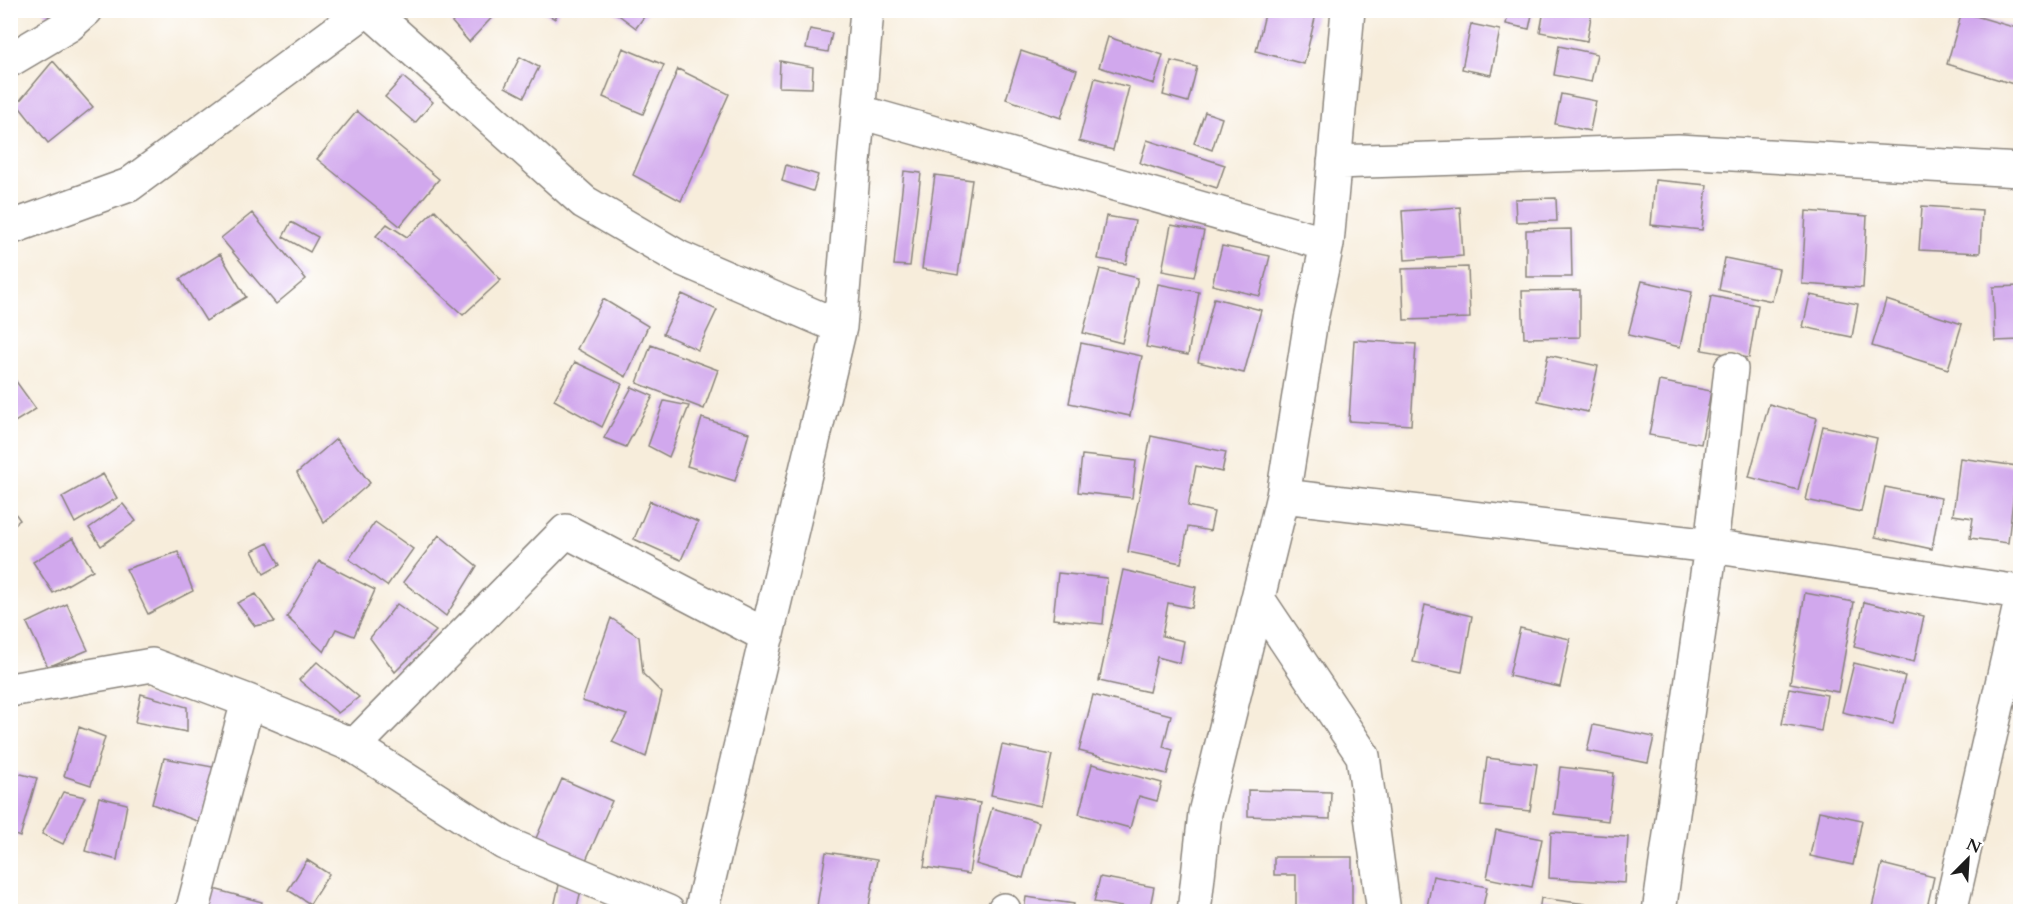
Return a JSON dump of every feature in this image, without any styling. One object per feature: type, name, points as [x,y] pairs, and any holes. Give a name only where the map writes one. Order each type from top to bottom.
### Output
[{"type":"street","points":[[10,60],[69,25],[86,10]]},
{"type":"street","points":[[10,228],[129,185],[368,10],[584,202],[680,258],[840,327]]},
{"type":"street","points":[[701,912],[840,327],[867,10]]},
{"type":"street","points":[[1194,912],[1205,813],[1283,496],[1311,320],[1327,244],[1348,10]]},
{"type":"street","points":[[860,112],[1327,244]]},
{"type":"street","points":[[1334,162],[1678,151],[2020,170]]},
{"type":"street","points":[[1659,912],[1711,546],[1731,369]]},
{"type":"street","points":[[1283,496],[1711,546],[2020,592]]},
{"type":"street","points":[[354,746],[566,531],[767,636]]},
{"type":"street","points":[[1258,599],[1363,756],[1384,912]]},
{"type":"street","points":[[1950,912],[2020,605]]},
{"type":"street","points":[[10,690],[152,665],[248,701],[354,746],[504,843],[668,912]]},
{"type":"street","points":[[192,912],[248,701]]},
{"type":"building","points":[[43,10],[68,10],[54,22]]},
{"type":"building","points":[[463,10],[499,10],[469,42],[452,22]]},
{"type":"building","points":[[540,10],[559,10],[555,19]]},
{"type":"building","points":[[612,10],[649,10],[636,28]]},
{"type":"building","points":[[1266,10],[1317,10],[1304,64],[1256,51]]},
{"type":"building","points":[[1509,10],[1533,10],[1529,29],[1506,24]]},
{"type":"building","points":[[1544,10],[1592,10],[1587,41],[1540,32]]},
{"type":"building","points":[[1962,12],[2020,29],[2020,86],[1947,64]]},
{"type":"building","points":[[1471,24],[1500,30],[1491,75],[1462,69]]},
{"type":"building","points":[[810,29],[832,33],[828,52],[806,48]]},
{"type":"building","points":[[1108,37],[1163,55],[1154,84],[1099,67]]},
{"type":"building","points":[[1559,46],[1597,54],[1591,82],[1554,75]]},
{"type":"building","points":[[623,48],[664,65],[643,114],[603,97]]},
{"type":"building","points":[[1021,51],[1077,70],[1061,118],[1006,99]]},
{"type":"building","points":[[520,57],[539,67],[524,97],[505,87]]},
{"type":"building","points":[[53,61],[93,107],[48,143],[17,104]]},
{"type":"building","points":[[780,61],[813,67],[812,88],[779,87]]},
{"type":"building","points":[[1171,61],[1197,67],[1188,102],[1163,95]]},
{"type":"building","points":[[678,69],[729,94],[681,201],[633,175]]},
{"type":"building","points":[[403,77],[433,102],[415,123],[385,97]]},
{"type":"building","points":[[1095,78],[1129,87],[1113,150],[1079,141]]},
{"type":"building","points":[[1561,94],[1596,101],[1590,131],[1555,124]]},
{"type":"building","points":[[357,111],[439,179],[400,226],[317,159]]},
{"type":"building","points":[[1205,112],[1222,118],[1212,150],[1194,143]]},
{"type":"building","points":[[1147,140],[1225,165],[1217,188],[1140,163]]},
{"type":"building","points":[[786,165],[818,175],[813,191],[782,181]]},
{"type":"building","points":[[904,171],[921,173],[910,266],[894,265]]},
{"type":"building","points":[[935,175],[972,180],[958,275],[922,269]]},
{"type":"building","points":[[1655,180],[1707,185],[1702,230],[1651,225]]},
{"type":"building","points":[[1556,198],[1557,221],[1516,222],[1515,199]]},
{"type":"building","points":[[1922,206],[1982,210],[1980,253],[1919,250]]},
{"type":"building","points":[[1460,207],[1463,256],[1405,260],[1402,211]]},
{"type":"building","points":[[435,210],[501,280],[463,315],[376,236],[387,224],[407,237]]},
{"type":"building","points":[[1806,211],[1867,216],[1863,288],[1802,284]]},
{"type":"building","points":[[252,213],[306,279],[276,304],[221,238]]},
{"type":"building","points":[[1106,216],[1135,221],[1126,264],[1098,259]]},
{"type":"building","points":[[291,222],[318,237],[310,252],[283,237]]},
{"type":"building","points":[[1171,225],[1204,231],[1194,277],[1162,271]]},
{"type":"building","points":[[1571,229],[1572,277],[1526,277],[1526,230]]},
{"type":"building","points":[[1222,246],[1270,256],[1260,296],[1212,285]]},
{"type":"building","points":[[220,254],[246,297],[206,321],[180,279]]},
{"type":"building","points":[[1725,258],[1779,269],[1772,301],[1719,290]]},
{"type":"building","points":[[1468,267],[1470,318],[1404,320],[1402,269]]},
{"type":"building","points":[[1100,269],[1138,278],[1122,343],[1083,333]]},
{"type":"building","points":[[1642,281],[1692,292],[1680,347],[1628,335]]},
{"type":"building","points":[[1158,284],[1199,292],[1188,355],[1146,347]]},
{"type":"building","points":[[2020,286],[2020,340],[1995,341],[1993,287]]},
{"type":"building","points":[[1580,290],[1580,337],[1524,338],[1522,291]]},
{"type":"building","points":[[682,294],[717,310],[698,350],[663,334]]},
{"type":"building","points":[[1810,295],[1858,304],[1852,337],[1803,327]]},
{"type":"building","points":[[1711,296],[1758,305],[1749,358],[1702,350]]},
{"type":"building","points":[[1214,298],[1261,310],[1244,373],[1198,362]]},
{"type":"building","points":[[603,299],[648,326],[626,377],[577,349]]},
{"type":"building","points":[[1886,300],[1962,324],[1948,369],[1872,346]]},
{"type":"building","points":[[1354,340],[1416,344],[1411,425],[1349,421]]},
{"type":"building","points":[[1081,343],[1142,356],[1130,416],[1069,403]]},
{"type":"building","points":[[651,345],[718,370],[704,409],[637,383]]},
{"type":"building","points":[[1548,355],[1598,366],[1588,412],[1538,401]]},
{"type":"building","points":[[575,362],[622,384],[602,427],[554,400]]},
{"type":"building","points":[[10,373],[36,409],[10,425]]},
{"type":"building","points":[[1659,381],[1711,391],[1701,444],[1649,435]]},
{"type":"building","points":[[632,387],[653,396],[626,447],[604,438]]},
{"type":"building","points":[[664,401],[689,406],[669,457],[648,446]]},
{"type":"building","points":[[1769,404],[1817,418],[1798,490],[1749,477]]},
{"type":"building","points":[[702,418],[749,433],[735,481],[687,466]]},
{"type":"building","points":[[1823,426],[1877,438],[1861,512],[1806,500]]},
{"type":"building","points":[[1151,436],[1226,452],[1222,472],[1196,466],[1188,506],[1214,512],[1210,531],[1188,527],[1181,563],[1128,552]]},
{"type":"building","points":[[336,439],[370,483],[324,523],[297,473]]},
{"type":"building","points":[[1082,455],[1136,461],[1132,498],[1078,492]]},
{"type":"building","points":[[1960,458],[2017,466],[2008,543],[1970,538],[1973,518],[1953,515]]},
{"type":"building","points":[[103,474],[117,498],[75,523],[62,497]]},
{"type":"building","points":[[1885,487],[1941,498],[1932,549],[1875,537]]},
{"type":"building","points":[[650,501],[698,522],[681,560],[634,539]]},
{"type":"building","points":[[123,504],[136,521],[101,546],[89,528]]},
{"type":"building","points":[[10,506],[20,520],[10,527]]},
{"type":"building","points":[[375,522],[413,549],[387,586],[349,559]]},
{"type":"building","points":[[439,535],[477,566],[446,616],[403,582]]},
{"type":"building","points":[[73,538],[93,570],[53,593],[33,562]]},
{"type":"building","points":[[268,543],[280,565],[264,574],[252,551]]},
{"type":"building","points":[[178,552],[193,591],[148,614],[126,569]]},
{"type":"building","points":[[319,561],[375,590],[354,636],[336,629],[324,652],[287,617]]},
{"type":"building","points":[[1123,570],[1196,587],[1192,608],[1168,603],[1162,636],[1184,641],[1180,663],[1157,657],[1149,692],[1099,681]]},
{"type":"building","points":[[1058,573],[1107,578],[1103,624],[1053,619]]},
{"type":"building","points":[[1805,593],[1854,602],[1838,692],[1790,683]]},
{"type":"building","points":[[256,594],[275,622],[255,626],[237,603]]},
{"type":"building","points":[[1864,602],[1924,616],[1914,662],[1854,647]]},
{"type":"building","points":[[67,604],[88,650],[48,667],[27,623]]},
{"type":"building","points":[[397,604],[436,631],[395,672],[370,638]]},
{"type":"building","points":[[1425,605],[1472,616],[1462,672],[1413,662]]},
{"type":"building","points":[[611,618],[639,637],[643,674],[662,693],[646,757],[612,742],[627,715],[582,701]]},
{"type":"building","points":[[1520,628],[1570,639],[1560,687],[1509,676]]},
{"type":"building","points":[[317,662],[359,697],[338,713],[299,680]]},
{"type":"building","points":[[1854,663],[1905,676],[1893,724],[1842,712]]},
{"type":"building","points":[[1789,688],[1827,695],[1821,731],[1782,724]]},
{"type":"building","points":[[141,694],[187,707],[187,732],[135,722]]},
{"type":"building","points":[[1093,695],[1171,715],[1163,747],[1173,750],[1167,774],[1079,751]]},
{"type":"building","points":[[1593,725],[1654,737],[1648,763],[1587,751]]},
{"type":"building","points":[[79,727],[105,737],[91,785],[64,776]]},
{"type":"building","points":[[1002,745],[1052,755],[1041,806],[991,795]]},
{"type":"building","points":[[164,758],[218,768],[202,823],[152,804]]},
{"type":"building","points":[[1487,758],[1537,764],[1530,811],[1481,806]]},
{"type":"building","points":[[1092,764],[1162,783],[1157,801],[1139,796],[1130,828],[1079,814]]},
{"type":"building","points":[[1560,767],[1614,773],[1608,821],[1554,814]]},
{"type":"building","points":[[13,772],[37,778],[20,837],[10,833],[10,782]]},
{"type":"building","points":[[562,779],[612,801],[583,867],[533,845]]},
{"type":"building","points":[[1248,790],[1331,792],[1330,819],[1248,816]]},
{"type":"building","points":[[63,792],[85,797],[63,844],[42,834]]},
{"type":"building","points":[[935,796],[980,803],[969,874],[924,867]]},
{"type":"building","points":[[99,797],[127,804],[117,860],[85,851]]},
{"type":"building","points":[[992,808],[1039,822],[1023,878],[976,864]]},
{"type":"building","points":[[1819,811],[1862,820],[1853,865],[1810,856]]},
{"type":"building","points":[[1496,830],[1542,839],[1532,887],[1487,878]]},
{"type":"building","points":[[1551,832],[1628,837],[1625,883],[1549,878]]},
{"type":"building","points":[[826,852],[877,860],[868,912],[816,912]]},
{"type":"building","points":[[1274,857],[1352,857],[1352,907],[1296,907],[1296,875],[1274,875]]},
{"type":"building","points":[[307,860],[329,874],[310,904],[288,890]]},
{"type":"building","points":[[1882,864],[1934,877],[1926,912],[1871,912]]},
{"type":"building","points":[[1433,876],[1487,887],[1482,912],[1426,912]]},
{"type":"building","points":[[1100,877],[1154,887],[1149,912],[1094,902]]},
{"type":"building","points":[[559,885],[581,890],[576,912],[553,912]]},
{"type":"building","points":[[210,888],[262,902],[260,912],[204,912]]},
{"type":"building","points":[[1026,897],[1074,904],[1073,912],[1024,912]]},
{"type":"building","points":[[1541,898],[1631,910],[1631,912],[1539,912]]}]
